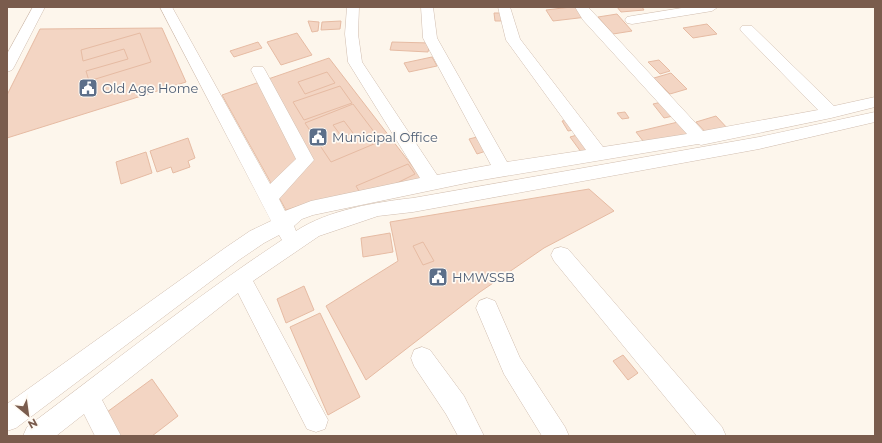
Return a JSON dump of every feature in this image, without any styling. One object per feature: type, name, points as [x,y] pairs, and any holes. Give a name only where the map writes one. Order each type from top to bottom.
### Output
[{"type":"street","points":[[7,67],[39,7]]},
{"type":"street","points":[[166,7],[293,244]]},
{"type":"street","points":[[353,7],[351,30],[356,62],[432,182]]},
{"type":"street","points":[[427,7],[430,38],[502,170]]},
{"type":"street","points":[[504,7],[508,27],[513,40],[599,155]]},
{"type":"street","points":[[581,7],[588,17],[700,139]]},
{"type":"street","points":[[632,20],[658,11],[712,7]]},
{"type":"street","points":[[747,29],[832,113]]},
{"type":"street","points":[[258,70],[305,160],[269,197]]},
{"type":"street","points":[[7,419],[232,254],[257,237],[283,224],[295,214],[311,208],[432,182],[700,139],[832,113],[875,102]]},
{"type":"street","points":[[36,436],[241,278],[312,230],[329,223],[378,209],[413,205],[759,142],[875,117]]},
{"type":"street","points":[[561,255],[713,436]]},
{"type":"street","points":[[241,278],[316,420]]},
{"type":"street","points":[[487,308],[512,366],[556,436]]},
{"type":"street","points":[[422,358],[455,405],[471,436]]},
{"type":"street","points":[[87,396],[108,436]]},
{"type":"building","points":[[580,7],[587,17],[553,21],[546,10]]},
{"type":"building","points":[[617,7],[642,7],[644,10],[621,12]]},
{"type":"building","points":[[494,13],[502,13],[503,21],[495,21]]},
{"type":"building","points":[[617,14],[632,31],[613,34],[598,17]]},
{"type":"building","points":[[308,21],[319,22],[318,31],[312,32]]},
{"type":"building","points":[[341,21],[340,29],[321,30],[322,22]]},
{"type":"building","points":[[707,24],[717,34],[693,38],[683,28]]},
{"type":"building","name":"Old Age Home","points":[[162,28],[186,82],[7,138],[7,95],[40,29]]},
{"type":"building","points":[[140,33],[151,62],[89,81],[86,71],[128,59],[124,49],[83,61],[81,50]]},
{"type":"building","points":[[297,33],[312,55],[281,65],[267,42]]},
{"type":"building","points":[[258,42],[262,48],[234,57],[230,51]]},
{"type":"building","points":[[392,42],[430,43],[428,52],[390,50]]},
{"type":"building","points":[[432,57],[437,66],[409,72],[404,63]]},
{"type":"building","name":"Municipal Office","points":[[329,58],[423,180],[302,205],[286,210],[222,95]]},
{"type":"building","points":[[659,60],[670,71],[660,74],[648,62]]},
{"type":"building","points":[[327,72],[335,83],[305,94],[298,82]]},
{"type":"building","points":[[671,73],[687,89],[670,94],[654,78]]},
{"type":"building","points":[[340,86],[352,103],[304,120],[293,102]]},
{"type":"building","points":[[662,102],[673,116],[664,118],[653,104]]},
{"type":"building","points":[[353,104],[381,141],[331,162],[305,123]],"holes":[[[344,121],[353,133],[342,137],[333,125]]]},
{"type":"building","points":[[625,112],[629,118],[622,119],[617,113]]},
{"type":"building","points":[[716,116],[729,130],[709,136],[696,122]]},
{"type":"building","points":[[568,120],[574,130],[568,131],[562,121]]},
{"type":"building","points":[[678,122],[690,136],[647,146],[636,132]]},
{"type":"building","points":[[577,135],[591,154],[584,156],[570,137]]},
{"type":"building","points":[[477,137],[486,151],[477,154],[469,139]]},
{"type":"building","points":[[188,138],[195,158],[188,161],[190,167],[173,173],[171,167],[157,172],[150,151]]},
{"type":"building","points":[[146,152],[152,173],[121,184],[116,162]]},
{"type":"building","points":[[408,164],[415,174],[387,188],[362,196],[356,186]]},
{"type":"building","name":"HMWSSB","points":[[589,189],[614,211],[544,248],[480,292],[366,380],[326,306],[398,261],[390,222]]},
{"type":"building","points":[[390,233],[393,252],[363,257],[361,238]]},
{"type":"building","points":[[423,242],[434,261],[423,265],[413,246]]},
{"type":"building","points":[[304,286],[314,310],[286,323],[277,299]]},
{"type":"building","points":[[320,313],[360,397],[328,415],[290,327]]},
{"type":"building","points":[[623,355],[638,373],[628,380],[613,361]]},
{"type":"building","points":[[152,379],[178,416],[152,436],[116,436],[103,415]]},
{"type":"place","name":"Old Age Home","points":[[88,88]]},
{"type":"place","name":"Municipal Office","points":[[318,137]]},
{"type":"place","name":"HMWSSB","points":[[438,277]]}]
